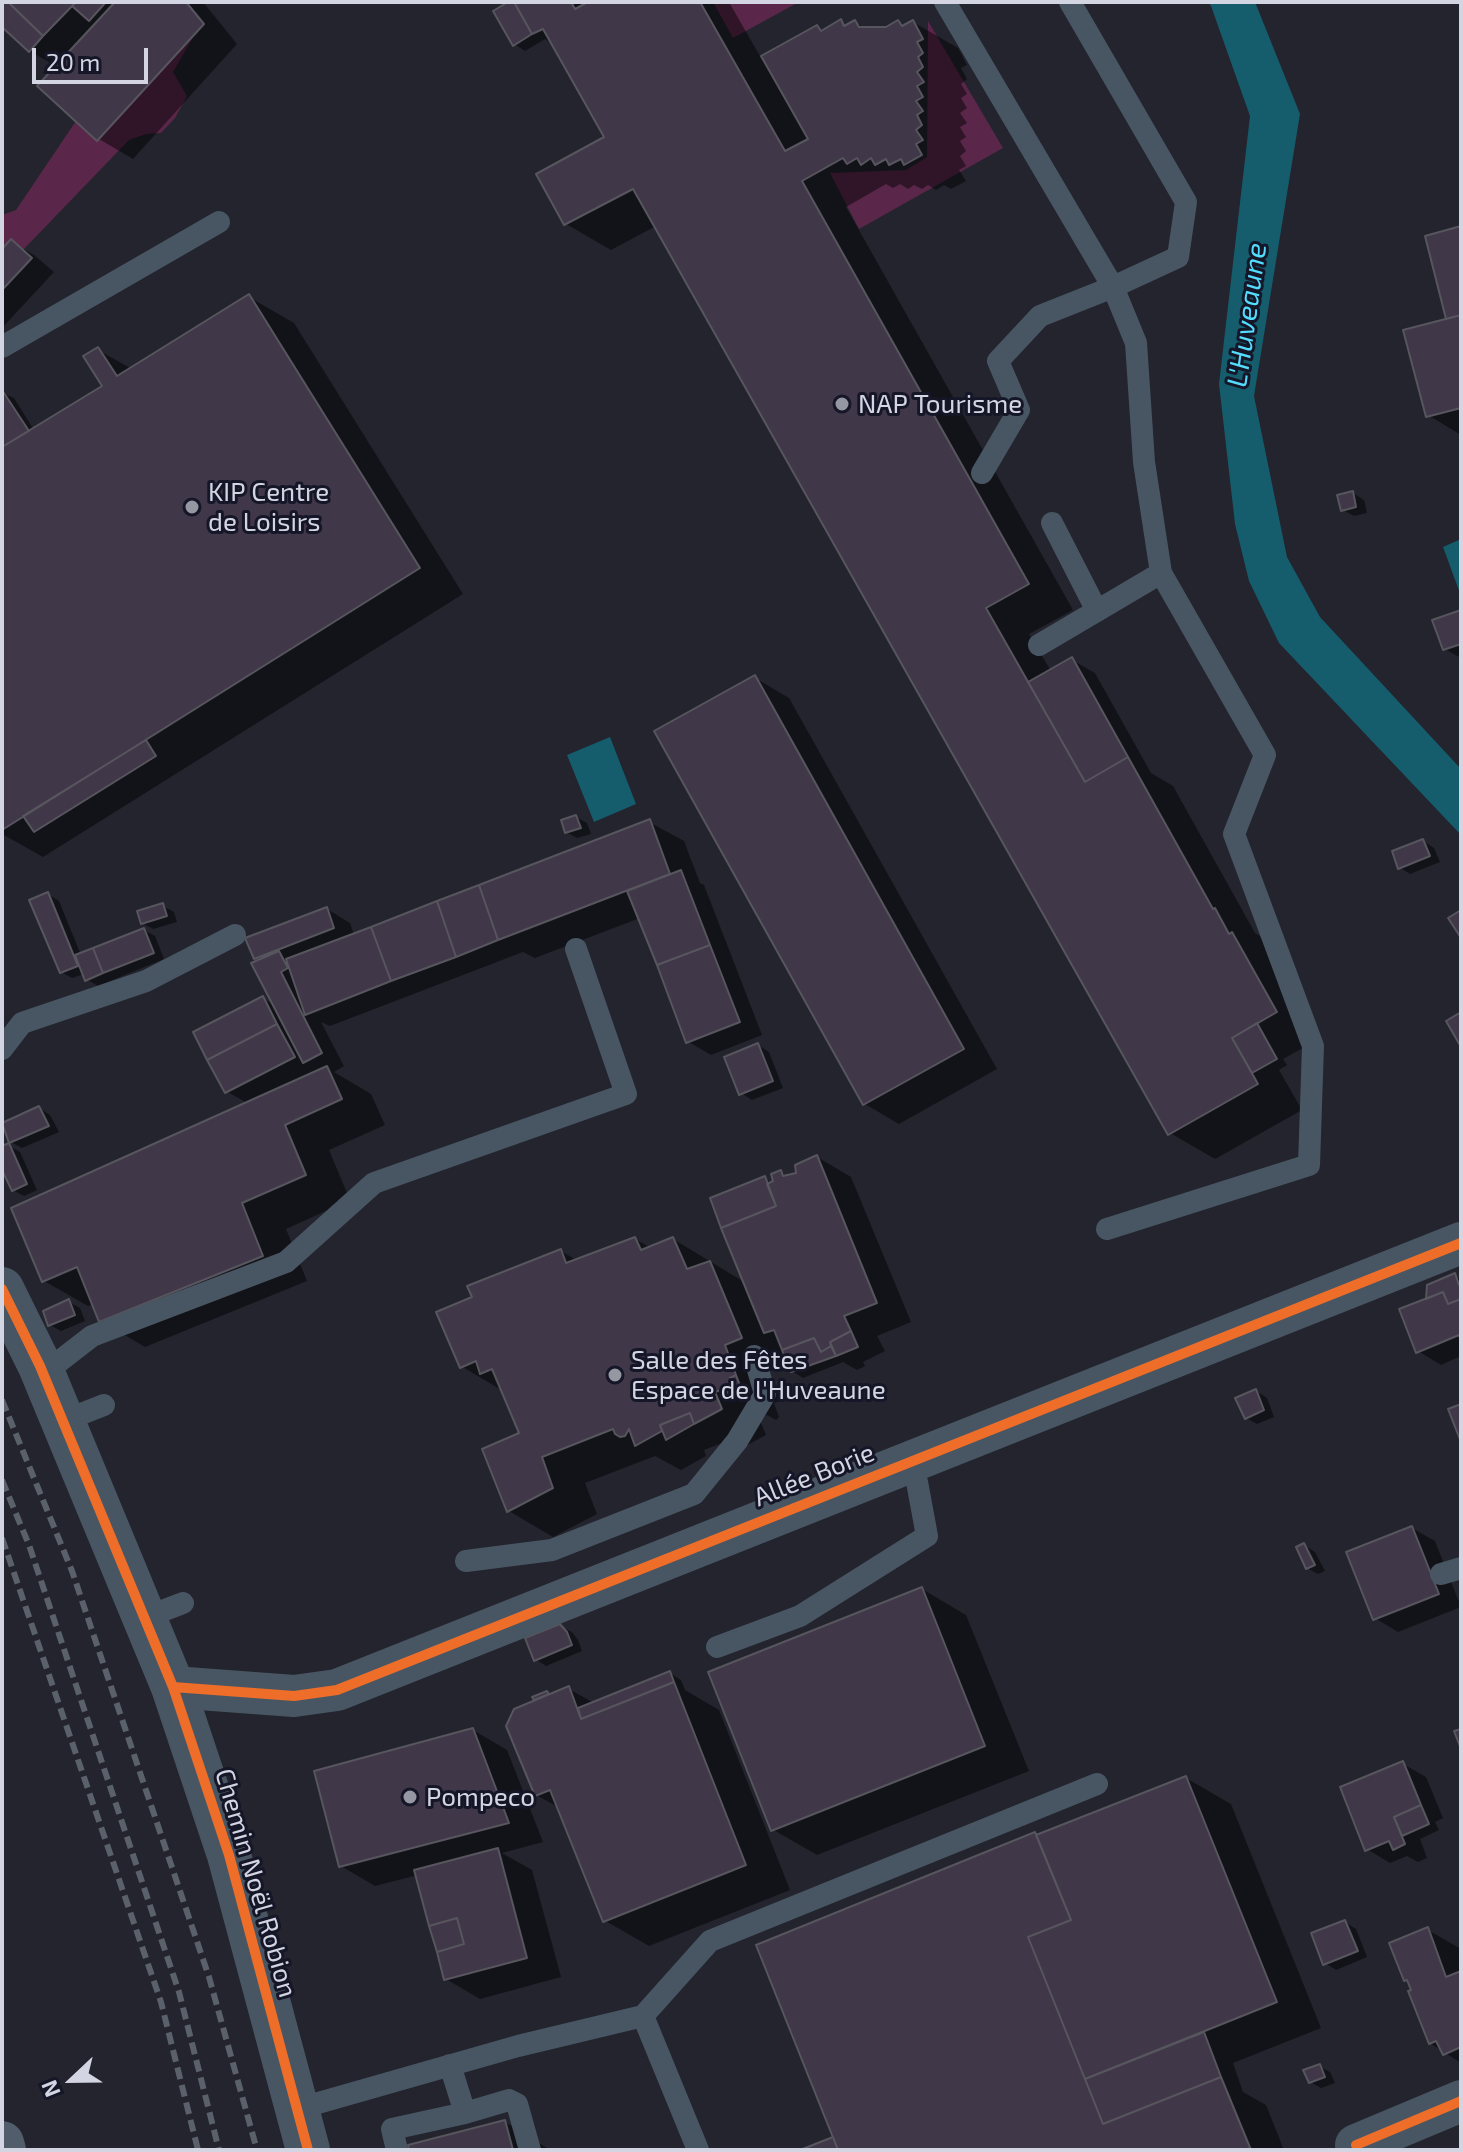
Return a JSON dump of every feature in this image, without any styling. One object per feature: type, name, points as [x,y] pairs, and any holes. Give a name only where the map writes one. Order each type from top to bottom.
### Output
[{"type":"highway","points":[[2,2143],[4,2150]]},
{"type":"street","name":"Allée Borie","points":[[173,1687],[294,1696],[337,1690],[1461,1243]]},
{"type":"street","name":"Chemin Noël Robion","points":[[2,1289],[63,1421],[163,1610],[173,1687],[229,1855],[308,2150]]},
{"type":"street","points":[[1354,2147],[1461,2101]]},
{"type":"lane","points":[[945,2],[1113,287],[1136,343],[1144,462],[1161,573],[1265,755],[1234,834],[1313,1046],[1309,1165],[1107,1229]]},
{"type":"lane","points":[[982,473],[1019,410],[998,361],[1040,316],[1178,257],[1186,202],[1070,2]]},
{"type":"lane","points":[[2,347],[219,222]]},
{"type":"lane","points":[[1052,523],[1097,611]]},
{"type":"lane","points":[[1039,645],[1161,573]]},
{"type":"lane","points":[[2,1049],[22,1023],[146,981],[235,935]]},
{"type":"lane","points":[[42,1370],[92,1336],[286,1262],[374,1183],[626,1094],[576,949]]},
{"type":"lane","points":[[466,1561],[552,1550],[694,1494],[737,1441],[765,1394],[754,1356]]},
{"type":"lane","points":[[63,1421],[104,1405]]},
{"type":"lane","points":[[717,1647],[800,1616],[927,1536],[917,1482],[908,1461]]},
{"type":"lane","points":[[297,2109],[518,2046],[643,2016],[710,1941],[1097,1784]]},
{"type":"lane","points":[[643,2016],[698,2150]]},
{"type":"lane","points":[[450,2065],[465,2113]]},
{"type":"lane","points":[[397,2150],[392,2129],[509,2100],[517,2104],[530,2150]]},
{"type":"shaded area","points":[[713,2],[799,2],[733,38]]},
{"type":"shaded area","points":[[928,21],[1003,148],[859,229],[830,173],[906,170],[927,157]]},
{"type":"shaded area","points":[[196,32],[173,72],[187,96],[175,118],[161,133],[129,140],[23,250],[2,249],[2,215],[16,210],[76,121],[98,140]]},
{"type":"water","name":"L'Huveaune","points":[[1208,2],[1255,2],[1300,114],[1254,396],[1287,557],[1320,617],[1461,769],[1461,835],[1279,643],[1249,581],[1235,524],[1219,384],[1250,116]]},
{"type":"water","points":[[1461,539],[1461,596],[1443,547]]},
{"type":"water","points":[[610,737],[636,804],[594,822],[567,755]]},
{"type":"building","points":[[2,2],[8,2],[43,36],[29,52],[2,27]]},
{"type":"building","points":[[8,2],[76,2],[43,36]]},
{"type":"building","points":[[76,2],[106,2],[89,21],[72,6]]},
{"type":"building","points":[[115,2],[186,2],[204,24],[97,141],[37,86]]},
{"type":"building","points":[[514,2],[532,34],[513,46],[493,11]]},
{"type":"building","name":"NAP Tourisme","points":[[514,2],[571,2],[575,9],[588,2],[700,2],[785,151],[808,139],[761,56],[817,25],[821,31],[841,19],[844,26],[855,20],[859,27],[886,27],[898,20],[902,26],[913,20],[923,39],[917,42],[923,53],[918,57],[923,67],[917,72],[924,82],[917,86],[923,97],[916,101],[923,111],[917,115],[922,125],[916,130],[923,140],[916,144],[922,155],[904,165],[901,159],[889,165],[886,159],[875,165],[871,158],[861,165],[857,158],[847,164],[843,158],[802,181],[1029,584],[986,608],[1085,782],[1128,757],[1213,909],[1229,934],[1232,932],[1277,1012],[1232,1038],[1258,1084],[1168,1135],[633,189],[564,225],[536,174],[604,137],[543,29],[532,34]]},
{"type":"building","points":[[1461,226],[1461,315],[1446,319],[1425,236]]},
{"type":"building","points":[[11,239],[32,258],[2,290],[2,249]]},
{"type":"building","name":"KIP Centre de Loisirs","points":[[249,294],[420,568],[2,830],[2,447],[102,386],[83,356],[98,347],[117,376]]},
{"type":"building","points":[[1461,315],[1461,408],[1426,417],[1403,330]]},
{"type":"building","points":[[2,390],[29,431],[2,447]]},
{"type":"building","points":[[1353,491],[1356,507],[1341,511],[1337,495]]},
{"type":"building","points":[[1461,610],[1461,644],[1443,650],[1432,620]]},
{"type":"building","points":[[1072,657],[1128,757],[1085,782],[1028,682]]},
{"type":"building","points":[[755,675],[964,1049],[863,1105],[654,731]]},
{"type":"building","points":[[146,740],[156,756],[34,832],[23,816]]},
{"type":"building","points":[[576,815],[581,828],[565,833],[561,820]]},
{"type":"building","points":[[650,819],[670,874],[498,940],[479,885]]},
{"type":"building","points":[[1423,839],[1430,856],[1398,869],[1392,851]]},
{"type":"building","points":[[681,870],[710,945],[657,965],[627,891]]},
{"type":"building","points":[[479,885],[498,940],[456,957],[437,901]]},
{"type":"building","points":[[48,892],[78,966],[60,973],[29,900]]},
{"type":"building","points":[[437,901],[456,957],[391,981],[371,927]]},
{"type":"building","points":[[163,903],[167,916],[141,924],[137,911]]},
{"type":"building","points":[[327,907],[334,928],[254,959],[245,938]]},
{"type":"building","points":[[1461,910],[1461,938],[1448,918]]},
{"type":"building","points":[[371,927],[391,981],[305,1015],[286,959]]},
{"type":"building","points":[[144,928],[154,953],[103,973],[93,948]]},
{"type":"building","points":[[710,945],[740,1022],[686,1043],[657,965]]},
{"type":"building","points":[[93,948],[103,973],[85,981],[75,955]]},
{"type":"building","points":[[279,951],[288,968],[281,972],[322,1053],[303,1063],[251,963]]},
{"type":"building","points":[[263,996],[277,1024],[207,1060],[193,1032]]},
{"type":"building","points":[[1461,1012],[1461,1047],[1446,1021]]},
{"type":"building","points":[[1257,1023],[1277,1059],[1252,1073],[1232,1038]]},
{"type":"building","points":[[277,1024],[295,1057],[225,1093],[207,1060]]},
{"type":"building","points":[[758,1043],[773,1081],[739,1095],[724,1057]]},
{"type":"building","points":[[327,1066],[342,1099],[285,1125],[306,1175],[242,1203],[263,1256],[99,1322],[77,1267],[42,1282],[11,1208]]},
{"type":"building","points":[[39,1106],[49,1126],[9,1143],[2,1123]]},
{"type":"building","points":[[9,1143],[27,1184],[12,1191],[2,1170],[2,1146]]},
{"type":"building","points":[[817,1155],[877,1303],[844,1316],[851,1331],[830,1342],[831,1346],[821,1352],[814,1338],[782,1350],[774,1330],[764,1333],[721,1228],[776,1206],[767,1184],[773,1181],[771,1174],[781,1170],[783,1176],[796,1173],[795,1165]]},
{"type":"building","points":[[765,1176],[776,1206],[721,1228],[710,1198]]},
{"type":"building","name":"Salle des Fêtes Espace de l'Huveaune","points":[[635,1237],[641,1250],[673,1237],[687,1269],[710,1261],[742,1338],[725,1345],[736,1375],[730,1378],[735,1392],[729,1395],[726,1388],[715,1392],[722,1409],[694,1424],[690,1413],[660,1425],[662,1431],[635,1446],[629,1429],[625,1436],[620,1437],[613,1429],[542,1457],[553,1488],[507,1512],[482,1449],[519,1433],[492,1369],[480,1374],[476,1361],[460,1368],[436,1312],[472,1297],[467,1286],[561,1249],[566,1263]]},
{"type":"building","points":[[1455,1273],[1461,1285],[1461,1299],[1448,1304],[1443,1292],[1426,1299],[1427,1285]]},
{"type":"building","points":[[1443,1292],[1448,1304],[1461,1299],[1461,1341],[1459,1335],[1416,1353],[1399,1309]]},
{"type":"building","points":[[69,1299],[75,1315],[48,1326],[43,1311]]},
{"type":"building","points":[[851,1331],[858,1347],[836,1356],[830,1342]]},
{"type":"building","points":[[814,1338],[821,1352],[831,1346],[836,1356],[791,1372],[782,1350]]},
{"type":"building","points":[[736,1375],[741,1388],[735,1392],[730,1378]]},
{"type":"building","points":[[1256,1389],[1264,1410],[1245,1419],[1235,1398]]},
{"type":"building","points":[[1461,1404],[1461,1442],[1448,1409]]},
{"type":"building","points":[[690,1413],[694,1424],[666,1440],[660,1425]]},
{"type":"building","points":[[1412,1526],[1439,1594],[1373,1620],[1346,1552]]},
{"type":"building","points":[[1304,1543],[1315,1565],[1306,1569],[1296,1547]]},
{"type":"building","points":[[922,1587],[985,1746],[771,1831],[708,1672]]},
{"type":"building","points":[[560,1624],[572,1645],[534,1661],[525,1638]]},
{"type":"building","points":[[670,1671],[674,1682],[581,1719],[578,1708]]},
{"type":"building","points":[[674,1682],[746,1865],[603,1922],[550,1790],[535,1796],[506,1726],[514,1709],[569,1686],[581,1719]]},
{"type":"building","points":[[547,1691],[549,1694],[534,1700],[532,1697]]},
{"type":"building","name":"Pompeco","points":[[473,1728],[509,1823],[339,1867],[314,1771]]},
{"type":"building","points":[[1461,1729],[1461,1749],[1454,1731]]},
{"type":"building","points":[[1403,1761],[1421,1805],[1394,1817],[1405,1844],[1393,1850],[1389,1841],[1365,1851],[1340,1787]]},
{"type":"building","points":[[1186,1776],[1277,2002],[1085,2079],[1028,1937],[1071,1920],[1036,1835]]},
{"type":"building","points":[[1421,1805],[1429,1824],[1402,1836],[1394,1817]]},
{"type":"building","points":[[1035,1832],[1071,1920],[1028,1937],[1103,2124],[1221,2077],[1251,2150],[838,2150],[756,1945]]},
{"type":"building","points":[[498,1848],[527,1958],[444,1980],[437,1952],[464,1944],[457,1918],[429,1926],[414,1870]]},
{"type":"building","points":[[457,1918],[464,1944],[437,1952],[429,1926]]},
{"type":"building","points":[[1345,1920],[1358,1951],[1323,1965],[1311,1933]]},
{"type":"building","points":[[1428,1927],[1446,1977],[1461,1971],[1461,2047],[1443,2055],[1436,2041],[1429,2044],[1408,1991],[1411,1990],[1407,1980],[1404,1981],[1389,1943]]},
{"type":"building","points":[[1204,2032],[1221,2077],[1103,2124],[1085,2079]]},
{"type":"building","points":[[1320,2064],[1325,2077],[1309,2083],[1303,2070]]},
{"type":"building","points":[[505,2120],[513,2150],[409,2150],[408,2145]]},
{"type":"building","points":[[833,2137],[838,2150],[800,2150]]},
{"type":"railway","points":[[2,1400],[72,1571],[209,1977],[257,2150]]},
{"type":"railway","points":[[2,1480],[29,1545],[179,1992],[219,2150]]},
{"type":"railway","points":[[2,1538],[161,2002],[198,2150]]},
{"type":"cycle path","points":[[173,1687],[294,1696],[337,1690],[1461,1243]]},
{"type":"cycle path","points":[[2,1289],[40,1366],[173,1687],[229,1855],[308,2150]]},
{"type":"cycle path","points":[[1356,2145],[1461,2101]]},
{"type":"place","name":"NAP Tourisme","points":[[842,404]]},
{"type":"place","name":"KIP Centre de Loisirs","points":[[192,507]]},
{"type":"place","name":"Salle des Fêtes Espace de l'Huveaune","points":[[615,1375]]},
{"type":"place","name":"Pompeco","points":[[410,1797]]}]
